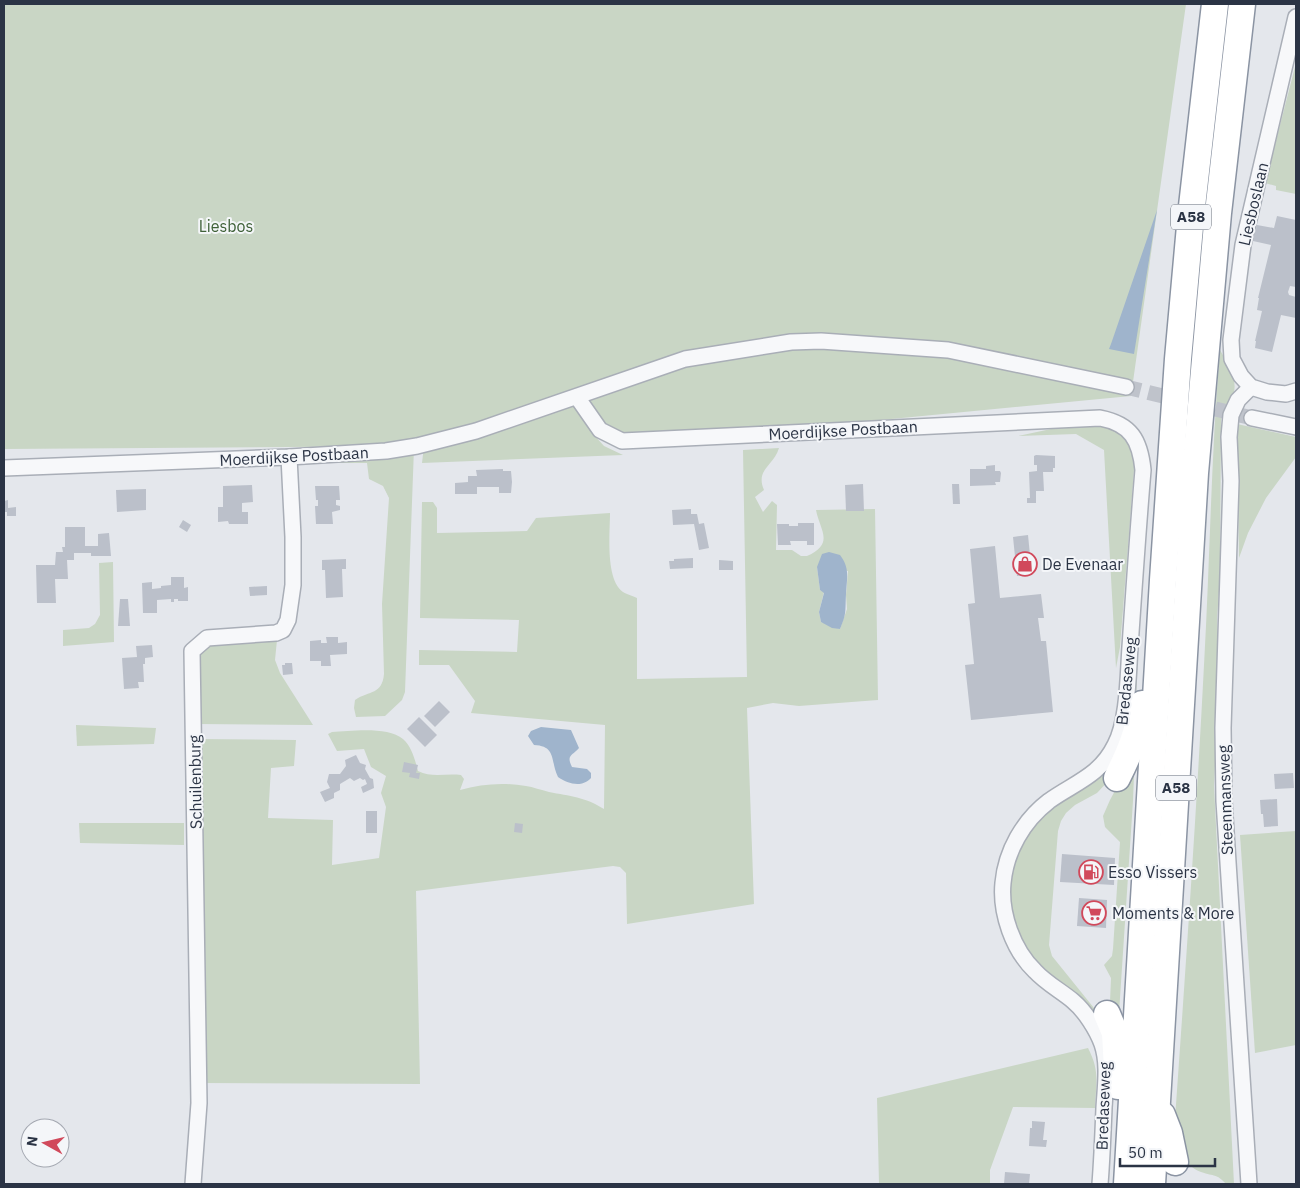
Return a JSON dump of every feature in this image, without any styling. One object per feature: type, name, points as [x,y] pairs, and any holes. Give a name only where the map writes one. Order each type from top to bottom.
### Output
[{"type":"highway","name":"A58","points":[[1126,1184],[1163,580],[1186,272],[1215,4]]},
{"type":"highway","name":"A58","points":[[1152,1184],[1195,473],[1218,213],[1242,4]]},
{"type":"highway","name":"A58","points":[[1117,778],[1132,747],[1140,723],[1148,642],[1163,580]]},
{"type":"highway","name":"A58","points":[[1107,1014],[1115,1033],[1126,1184]]},
{"type":"highway","name":"A58","points":[[1156,1102],[1169,1133],[1175,1162]]},
{"type":"street","name":"Liesboslaan","points":[[1252,387],[1241,376],[1232,359],[1231,340],[1243,245],[1296,17]]},
{"type":"street","name":"Moerdijkse Postbaan","points":[[4,468],[289,457],[386,451],[417,446],[476,432],[685,359],[791,342],[821,341],[948,350],[1126,387]]},
{"type":"street","points":[[1252,387],[1267,392],[1286,394],[1296,391]]},
{"type":"street","name":"Steenmansweg","points":[[1249,1184],[1224,801],[1223,728],[1232,481],[1229,436],[1231,415],[1238,400],[1252,387]]},
{"type":"street","name":"Moerdijkse Postbaan","points":[[577,397],[600,430],[622,441],[1100,418],[1114,420],[1127,428]]},
{"type":"street","points":[[1252,418],[1296,427]]},
{"type":"street","name":"Bredaseweg","points":[[1100,1184],[1105,1086],[1105,1056],[1102,1043],[1091,1023],[1076,1003],[1035,971],[1020,952],[1010,930],[1004,907],[1003,884],[1008,857],[1018,836],[1034,814],[1049,801],[1091,776],[1105,762],[1122,730],[1143,470],[1137,442],[1127,428]]},
{"type":"street","name":"Schuilenburg","points":[[193,1184],[199,1103],[192,652],[207,638],[276,633],[283,630],[288,620],[293,585],[294,537],[289,457]]},
{"type":"green space","name":"Liesbos","points":[[4,4],[1186,4],[1131,396],[850,423],[594,435],[604,446],[623,455],[422,463],[424,446],[4,449]]},
{"type":"green space","points":[[1296,63],[1296,194],[1276,190],[1276,186],[1265,183]]},
{"type":"green space","points":[[1220,350],[1232,374],[1235,387],[1221,420],[1220,578],[1217,618],[1219,686],[1214,786],[1234,1184],[1226,1184],[1217,1177],[1190,1166],[1183,1156],[1174,1133],[1197,782]]},
{"type":"green space","points":[[1084,422],[1099,422],[1125,433],[1135,458],[1120,647],[1116,668],[1104,450],[1076,434],[1018,436]]},
{"type":"green space","points":[[1237,424],[1296,437],[1296,457],[1266,498],[1248,533],[1239,558]]},
{"type":"green space","points":[[414,448],[405,692],[402,700],[385,716],[356,717],[355,700],[378,689],[383,681],[382,604],[389,498],[383,486],[369,479],[367,463],[292,463]]},
{"type":"green space","points":[[779,448],[777,454],[763,472],[762,483],[764,490],[755,497],[763,512],[772,501],[777,505],[776,550],[792,550],[801,556],[807,556],[821,546],[824,536],[816,510],[875,509],[878,700],[799,706],[773,703],[747,708],[754,904],[627,924],[626,873],[620,867],[613,866],[416,891],[420,1084],[201,1083],[198,739],[296,740],[294,766],[271,768],[268,818],[333,820],[332,865],[379,858],[386,807],[381,793],[386,776],[371,767],[364,749],[337,751],[328,734],[332,732],[369,730],[396,735],[409,746],[418,771],[434,775],[461,775],[464,779],[460,790],[492,784],[529,786],[577,798],[604,809],[605,725],[471,713],[475,701],[449,665],[419,665],[419,650],[517,652],[519,620],[420,618],[422,502],[433,502],[437,508],[437,533],[527,531],[536,518],[610,513],[609,543],[613,577],[617,586],[623,592],[637,598],[637,679],[747,677],[743,450]],"holes":[[[817,567],[848,571],[847,609],[840,629],[821,622],[819,612],[824,592],[820,590]]]},
{"type":"green space","points":[[113,562],[114,642],[63,646],[63,630],[89,628],[95,624],[100,615],[99,563]]},
{"type":"green space","points":[[1140,581],[1136,711],[1112,777],[1097,793],[1075,805],[1066,813],[1058,831],[1049,945],[1052,956],[1098,1013],[1102,1024],[1039,969],[1014,931],[1007,876],[1030,823],[1115,752]]},
{"type":"green space","points":[[277,640],[275,660],[280,673],[313,725],[197,724],[197,657],[201,644]]},
{"type":"green space","points":[[76,725],[156,728],[154,744],[77,746]]},
{"type":"green space","points":[[1135,750],[1118,1028],[1110,1002],[1111,978],[1104,965],[1112,956],[1113,949],[1120,842],[1105,827],[1103,816]]},
{"type":"green space","points":[[79,823],[184,823],[184,845],[80,843]]},
{"type":"green space","points":[[1296,831],[1296,1045],[1255,1053],[1240,835]]},
{"type":"green space","points":[[1088,1048],[1096,1070],[1095,1108],[1013,1107],[990,1170],[990,1184],[879,1184],[877,1098]]},
{"type":"water","points":[[1157,210],[1134,354],[1109,349],[1111,344]]},
{"type":"water","points":[[829,552],[840,555],[847,569],[845,612],[840,629],[832,628],[821,622],[819,612],[824,593],[820,590],[817,567],[822,554]]},
{"type":"water","points":[[541,727],[571,730],[579,748],[571,756],[570,763],[572,767],[587,769],[591,773],[591,778],[583,783],[575,784],[566,782],[558,777],[550,751],[541,746],[534,745],[528,736],[531,731]]},
{"type":"building","points":[[1277,216],[1296,220],[1296,287],[1290,286],[1288,292],[1289,295],[1296,297],[1296,318],[1281,315],[1272,352],[1255,348],[1262,311],[1257,310],[1258,298],[1271,245],[1253,241],[1257,225],[1274,228]]},
{"type":"building","points":[[1034,456],[1055,456],[1055,468],[1053,468],[1053,472],[1043,472],[1044,491],[1036,491],[1036,503],[1027,503],[1027,498],[1030,498],[1029,472],[1037,471],[1037,465],[1034,465]]},
{"type":"building","points":[[995,465],[995,471],[1000,471],[1001,473],[1000,482],[995,482],[996,485],[970,486],[970,469],[986,469],[986,466]]},
{"type":"building","points":[[503,469],[503,471],[511,471],[511,493],[499,493],[499,487],[477,487],[477,494],[455,494],[455,483],[468,482],[468,476],[477,476],[476,470]]},
{"type":"building","points":[[863,484],[864,511],[846,511],[845,485]]},
{"type":"building","points":[[952,484],[959,484],[960,504],[953,504]]},
{"type":"building","points":[[252,485],[253,502],[242,503],[242,512],[248,512],[248,524],[229,524],[228,521],[218,522],[218,507],[223,507],[223,486]]},
{"type":"building","points":[[315,486],[339,486],[340,500],[336,500],[336,505],[340,506],[340,510],[332,512],[333,524],[316,524],[315,506],[318,506],[318,500],[316,500]]},
{"type":"building","points":[[146,489],[146,510],[117,512],[116,490]]},
{"type":"building","points":[[8,500],[8,508],[16,507],[16,516],[7,516],[7,512],[4,512],[4,501]]},
{"type":"building","points":[[691,509],[691,514],[697,514],[699,524],[704,523],[709,548],[699,550],[694,524],[673,525],[672,510]]},
{"type":"building","points":[[183,520],[191,525],[187,532],[179,527]]},
{"type":"building","points":[[798,523],[814,523],[814,545],[807,545],[807,541],[790,541],[791,545],[778,545],[777,524],[798,526]]},
{"type":"building","points":[[65,527],[85,527],[85,546],[98,546],[98,534],[109,533],[111,556],[91,556],[91,553],[74,553],[74,560],[67,560],[68,579],[55,579],[56,603],[37,603],[36,565],[55,565],[56,552],[63,552],[62,547],[65,547]]},
{"type":"building","points":[[1028,535],[1032,575],[1017,576],[1013,537]]},
{"type":"building","points":[[995,546],[1000,598],[1041,594],[1044,618],[1038,618],[1041,641],[1046,641],[1053,712],[971,720],[965,665],[974,664],[968,604],[975,603],[970,549]]},
{"type":"building","points":[[693,558],[693,568],[670,569],[669,561]]},
{"type":"building","points":[[346,559],[346,569],[342,569],[343,597],[326,598],[325,570],[322,570],[322,560]]},
{"type":"building","points":[[719,560],[733,561],[733,570],[719,570]]},
{"type":"building","points":[[171,577],[184,577],[184,588],[188,587],[188,601],[178,601],[178,599],[174,599],[174,602],[171,602],[171,599],[157,600],[157,613],[143,613],[142,583],[152,582],[152,589],[161,588],[161,586],[171,585]]},
{"type":"building","points":[[267,586],[267,595],[250,596],[249,587]]},
{"type":"building","points":[[120,599],[128,599],[130,626],[118,626]]},
{"type":"building","points":[[326,637],[338,637],[338,643],[347,642],[347,654],[330,655],[331,666],[321,666],[321,661],[310,661],[310,641],[321,640],[321,643],[327,643]]},
{"type":"building","points":[[152,645],[153,657],[145,658],[145,664],[143,664],[144,682],[138,682],[139,688],[124,689],[122,658],[137,657],[136,646]]},
{"type":"building","points":[[285,663],[292,663],[293,674],[283,675],[282,665],[285,665]]},
{"type":"building","points":[[439,701],[450,712],[435,727],[424,716]]},
{"type":"building","points":[[419,717],[437,735],[425,747],[407,729]]},
{"type":"building","points":[[356,755],[360,763],[366,765],[365,769],[370,778],[373,779],[374,788],[363,793],[361,787],[367,784],[365,779],[360,778],[354,781],[350,778],[340,784],[340,790],[334,793],[334,798],[325,802],[320,792],[330,788],[327,782],[329,774],[340,774],[346,766],[345,760]]},
{"type":"building","points":[[404,762],[418,765],[416,773],[420,773],[419,779],[409,777],[410,773],[402,772]]},
{"type":"building","points":[[1293,773],[1294,788],[1275,789],[1274,774]]},
{"type":"building","points":[[1277,799],[1278,826],[1264,827],[1260,800]]},
{"type":"building","points":[[366,811],[377,811],[377,833],[366,833]]},
{"type":"building","points":[[515,823],[523,824],[522,833],[514,832]]},
{"type":"building","points":[[1062,854],[1115,858],[1114,885],[1060,882]]},
{"type":"building","points":[[1079,898],[1107,900],[1106,928],[1077,926]]},
{"type":"building","points":[[1032,1121],[1045,1122],[1043,1140],[1047,1140],[1046,1147],[1029,1146]]},
{"type":"building","points":[[1005,1172],[1030,1174],[1029,1184],[1004,1184]]},
{"type":"tunnel","points":[[1126,387],[1252,418]]},
{"type":"place","name":"De Evenaar","points":[[1025,564]]},
{"type":"place","name":"Esso Vissers","points":[[1091,872]]},
{"type":"place","name":"Moments & More","points":[[1094,913]]}]
